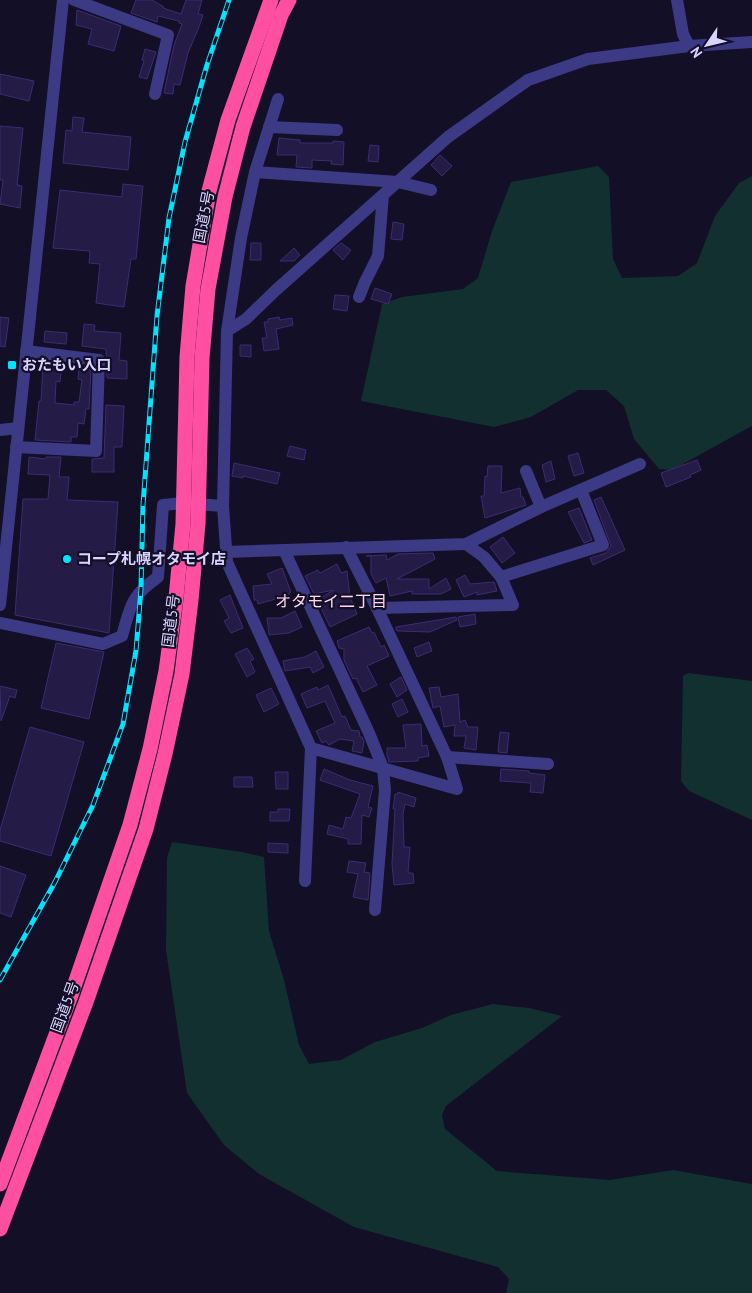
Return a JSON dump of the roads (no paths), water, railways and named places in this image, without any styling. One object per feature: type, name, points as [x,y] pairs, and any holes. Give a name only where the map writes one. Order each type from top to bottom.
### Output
[{"type":"highway","name":"国道5号","points":[[0,1229],[86,1002],[146,829],[165,754],[182,674],[198,524],[190,504],[187,356],[193,286],[209,191],[228,120],[271,0]]},
{"type":"highway","name":"国道5号","points":[[0,1184],[71,995],[130,826],[150,749],[166,671],[190,504],[208,299],[225,197],[243,127],[281,15],[289,0]]},
{"type":"street","points":[[0,605],[63,0]]},
{"type":"street","points":[[677,0],[683,34],[689,46]]},
{"type":"street","points":[[82,1],[168,35],[155,94]]},
{"type":"street","points":[[226,331],[246,319],[448,136],[528,80],[588,59],[689,46],[752,42]]},
{"type":"street","points":[[278,98],[255,172],[241,238],[226,331],[223,506],[227,562],[311,748],[305,881]]},
{"type":"street","points":[[269,127],[337,130]]},
{"type":"street","points":[[255,172],[398,182],[431,190]]},
{"type":"street","points":[[359,297],[378,256],[383,195]]},
{"type":"street","points":[[16,447],[96,451],[100,360],[26,351]]},
{"type":"street","points":[[0,430],[18,428]]},
{"type":"street","points":[[226,552],[466,544],[541,507],[640,464]]},
{"type":"street","points":[[526,471],[541,507]]},
{"type":"street","points":[[501,577],[603,545],[581,490]]},
{"type":"street","points":[[0,623],[103,644],[122,636],[131,604],[141,589],[158,577],[163,505],[223,506]]},
{"type":"street","points":[[377,608],[513,605],[501,577],[484,557],[466,544]]},
{"type":"street","points":[[311,748],[457,788],[447,757],[346,547]]},
{"type":"street","points":[[284,550],[369,733],[383,768],[385,790],[375,910]]},
{"type":"street","points":[[447,757],[548,764]]},
{"type":"railway","points":[[0,980],[55,882],[93,805],[123,724],[136,651],[141,589],[143,505],[157,316],[169,218],[185,142],[207,65],[229,0]]},
{"type":"place","name":"おたもい入口","points":[[12,365]]},
{"type":"place","name":"コープ札幌オタモイ店","points":[[67,559]]},
{"type":"district","name":"オタモイ二丁目","points":[[331,601]]}]
